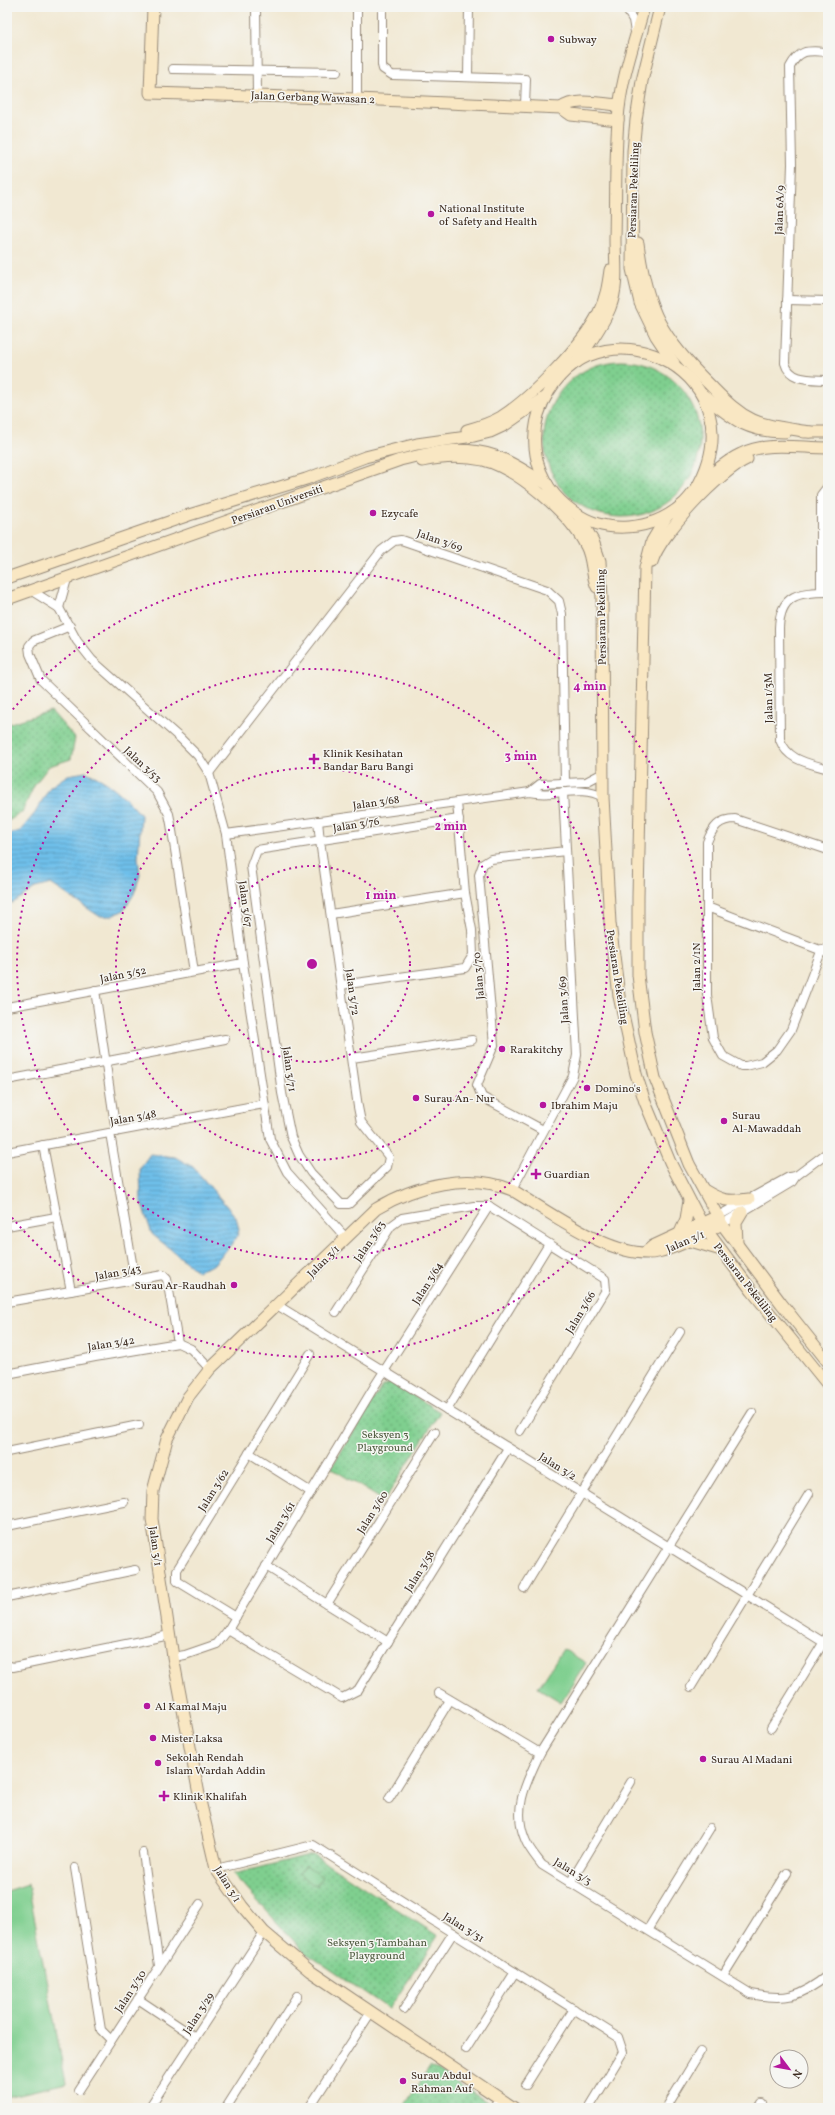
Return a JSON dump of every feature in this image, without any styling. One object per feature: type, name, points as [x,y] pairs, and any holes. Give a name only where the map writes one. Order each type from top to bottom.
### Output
[{"type":"main road","name":"Jalan Gerbang Wawasan 2","points":[[153,7],[150,92],[561,108],[571,115],[618,120]]},
{"type":"main road","name":"Persiaran Pekeliling","points":[[576,363],[610,308],[617,275],[615,241],[619,105],[644,7]]},
{"type":"main road","name":"Persiaran Pekeliling","points":[[660,7],[642,81],[636,120],[632,269],[640,303],[656,336],[676,366]]},
{"type":"main road","name":"Jalan Gerbang Wawasan 2","points":[[561,108],[567,103],[575,102],[619,105]]},
{"type":"main road","points":[[633,205],[640,267],[654,313],[665,334],[688,363],[735,410],[755,421],[810,432]]},
{"type":"main road","points":[[365,457],[407,440],[477,428],[500,418],[520,404],[575,347],[592,325],[606,294],[615,241]]},
{"type":"main road","points":[[828,432],[770,432],[750,428],[732,418],[700,392],[689,378],[676,366],[650,353],[627,349],[609,350],[592,355],[576,363],[558,378],[545,397],[537,418],[534,441],[540,470],[555,496],[578,515],[602,525],[629,527],[655,522],[667,516],[683,504],[696,489],[729,460],[754,448],[828,448]]},
{"type":"main road","points":[[696,489],[709,462],[712,441],[710,419],[700,392]]},
{"type":"main road","name":"Persiaran Universiti","points":[[7,578],[189,515],[306,480],[365,457],[417,444],[474,436],[490,432],[505,424],[545,397]]},
{"type":"main road","points":[[644,591],[653,558],[671,528],[727,471],[742,461],[757,455],[815,448]]},
{"type":"main road","name":"Persiaran Universiti","points":[[7,599],[67,579],[364,472],[400,460],[437,451],[470,450],[496,456],[547,484]]},
{"type":"main road","points":[[364,472],[429,460],[460,457],[483,460],[506,470],[522,480],[556,509],[580,535],[587,548],[595,584],[602,598]]},
{"type":"main road","name":"Persiaran Pekeliling","points":[[578,515],[598,550],[600,561],[602,598],[603,797],[610,923],[619,996],[629,1042],[645,1102],[670,1162],[689,1201],[705,1228],[828,1385]]},
{"type":"main road","name":"Persiaran Pekeliling","points":[[667,516],[652,541],[645,568],[644,591],[645,629],[638,897],[638,982],[645,1032],[655,1078],[689,1164],[720,1220],[737,1245],[828,1362]]},
{"type":"main road","name":"Jalan 3/1","points":[[514,2108],[496,2103],[371,2012],[310,1971],[264,1932],[242,1906],[216,1869],[204,1820],[173,1657],[152,1519],[153,1491],[160,1459],[176,1417],[188,1397],[210,1369],[376,1209],[405,1193],[449,1184],[475,1182],[499,1184],[512,1190],[605,1245],[617,1249],[646,1252],[657,1252],[720,1220]]},
{"type":"main road","points":[[704,1190],[719,1200],[730,1201],[749,1199]]},
{"type":"main road","points":[[689,1201],[683,1238],[721,1250]]},
{"type":"main road","points":[[737,1245],[736,1222],[742,1212]]},
{"type":"street","points":[[256,7],[257,95]]},
{"type":"street","points":[[357,7],[358,99]]},
{"type":"street","points":[[382,7],[383,69],[392,75],[526,79],[525,106]]},
{"type":"street","points":[[468,77],[469,7]]},
{"type":"street","points":[[625,7],[634,20],[636,37]]},
{"type":"street","name":"Jalan 6A/9","points":[[828,52],[809,51],[801,53],[795,58],[790,74],[792,164],[785,363],[787,370],[793,375],[803,379],[828,380]]},
{"type":"street","points":[[173,69],[337,72]]},
{"type":"street","points":[[787,300],[828,301]]},
{"type":"street","points":[[824,592],[822,494],[828,486]]},
{"type":"street","name":"Jalan 3/69","points":[[209,773],[381,551],[394,541],[401,540],[547,590],[559,601],[562,614],[565,783]]},
{"type":"street","points":[[32,591],[59,608],[67,579]]},
{"type":"street","name":"Jalan 1/3M","points":[[824,592],[800,593],[790,599],[782,610],[779,621],[780,740],[783,748],[795,759],[828,769]]},
{"type":"street","name":"Jalan 3/67","points":[[59,608],[92,660],[181,739],[198,756],[209,773],[226,834],[243,963],[270,1139],[287,1172],[346,1238]]},
{"type":"street","name":"Jalan 3/53","points":[[70,626],[32,641],[29,646],[30,654],[41,680],[157,792],[165,806],[171,824],[194,972]]},
{"type":"street","name":"Jalan 3/68","points":[[530,792],[540,784],[586,782],[603,773]]},
{"type":"street","name":"Jalan 3/68","points":[[226,834],[530,792],[542,794],[588,790],[603,797]]},
{"type":"street","name":"Jalan 3/69","points":[[512,1190],[572,1076],[577,1055],[563,792]]},
{"type":"street","points":[[341,985],[464,968],[473,956],[472,930],[466,893],[457,802]]},
{"type":"street","name":"Jalan 3/76","points":[[257,850],[459,819]]},
{"type":"street","name":"Jalan 2/1N","points":[[825,951],[791,1030],[777,1050],[762,1062],[741,1066],[723,1056],[713,1038],[706,995],[707,842],[715,826],[727,819],[735,819],[828,850]]},
{"type":"street","name":"Jalan 3/72","points":[[318,821],[330,914],[362,1122],[389,1157]]},
{"type":"street","name":"Jalan 3/71","points":[[257,850],[251,866],[282,1093],[291,1137],[299,1155],[311,1173],[345,1205],[349,1204],[387,1167],[389,1157]]},
{"type":"street","name":"Jalan 3/70","points":[[543,1130],[482,1097],[477,1085],[494,1045],[479,875],[483,864],[491,859],[566,851]]},
{"type":"street","points":[[330,914],[466,893]]},
{"type":"street","points":[[707,907],[825,951]]},
{"type":"street","name":"Jalan 3/52","points":[[7,1007],[243,963]]},
{"type":"street","points":[[95,990],[106,1062],[113,1132],[135,1280]]},
{"type":"street","points":[[7,1080],[225,1039]]},
{"type":"street","points":[[352,1058],[472,1040]]},
{"type":"street","name":"Jalan 3/48","points":[[7,1152],[264,1104]]},
{"type":"street","points":[[43,1145],[71,1291]]},
{"type":"street","points":[[720,1220],[742,1212],[792,1182],[796,1176],[828,1152]]},
{"type":"street","points":[[720,1220],[749,1199],[789,1177],[796,1176]]},
{"type":"street","name":"Jalan 3/63","points":[[336,1312],[390,1226],[402,1218],[474,1206],[489,1206]]},
{"type":"street","name":"Jalan 3/66","points":[[489,1206],[605,1279],[606,1290],[520,1431]]},
{"type":"street","name":"Jalan 3/64","points":[[384,1371],[489,1206]]},
{"type":"street","points":[[7,1226],[56,1217]]},
{"type":"street","points":[[447,1410],[550,1244]]},
{"type":"street","name":"Jalan 3/43","points":[[7,1302],[163,1275],[167,1279],[178,1343]]},
{"type":"street","name":"Jalan 3/2","points":[[277,1305],[669,1547],[826,1641]]},
{"type":"street","points":[[524,1588],[680,1332]]},
{"type":"street","points":[[178,1343],[186,1345],[191,1349],[210,1369]]},
{"type":"street","name":"Jalan 3/42","points":[[7,1374],[178,1343]]},
{"type":"street","name":"Jalan 3/62","points":[[236,1617],[177,1581],[177,1570],[310,1354]]},
{"type":"street","name":"Jalan 3/61","points":[[173,1657],[185,1655],[217,1644],[228,1630],[384,1371]]},
{"type":"street","name":"Jalan 3/3","points":[[752,1413],[540,1754],[522,1794],[520,1823],[525,1840],[542,1865],[648,1929],[751,1994],[774,1999],[793,1996],[812,1989],[828,1975]]},
{"type":"street","points":[[7,1452],[139,1425]]},
{"type":"street","name":"Jalan 3/60","points":[[327,1604],[435,1432]]},
{"type":"street","name":"Jalan 3/58","points":[[228,1630],[342,1698],[358,1690],[508,1448]]},
{"type":"street","points":[[249,1453],[311,1492]]},
{"type":"street","points":[[692,1687],[809,1494]]},
{"type":"street","points":[[7,1526],[124,1502]]},
{"type":"street","points":[[266,1566],[388,1642]]},
{"type":"street","points":[[7,1597],[135,1570]]},
{"type":"street","points":[[7,1665],[13,1666],[170,1635]]},
{"type":"street","points":[[770,1728],[826,1641]]},
{"type":"street","points":[[439,1693],[540,1754]]},
{"type":"street","points":[[390,1799],[450,1700]]},
{"type":"street","points":[[570,1882],[631,1782]]},
{"type":"street","points":[[648,1929],[710,1828]]},
{"type":"street","name":"Jalan 3/31","points":[[216,1869],[314,1845],[618,2037],[623,2052],[589,2108]]},
{"type":"street","points":[[143,1853],[159,1966]]},
{"type":"street","points":[[75,1868],[101,2030],[111,2040]]},
{"type":"street","points":[[723,1976],[787,1873]]},
{"type":"street","name":"Jalan 3/30","points":[[79,2090],[200,1904]]},
{"type":"street","name":"Jalan 3/29","points":[[150,2107],[264,1932]]},
{"type":"street","points":[[404,2009],[453,1933]]},
{"type":"street","points":[[466,2049],[514,1972]]},
{"type":"street","points":[[226,2108],[297,1996]]},
{"type":"street","points":[[138,1999],[196,2037]]},
{"type":"street","points":[[526,2085],[574,2009]]},
{"type":"street","points":[[309,2108],[371,2012]]},
{"type":"street","points":[[666,2108],[700,2052]]},
{"type":"green space","points":[[614,361],[630,361],[645,364],[659,370],[672,379],[682,389],[691,402],[697,416],[700,439],[699,454],[691,476],[682,489],[672,499],[659,508],[645,514],[630,517],[614,517],[599,514],[585,508],[572,499],[562,489],[553,476],[547,462],[544,447],[544,431],[547,416],[553,402],[562,389],[572,379],[585,370],[599,364]]},
{"type":"green space","points":[[51,711],[75,738],[71,759],[49,766],[35,784],[22,812],[7,822],[7,724]]},
{"type":"green space","name":"Seksyen 3 Playground","points":[[392,1382],[440,1412],[384,1501],[331,1468],[382,1386]]},
{"type":"green space","points":[[563,1649],[586,1663],[561,1702],[538,1688]]},
{"type":"green space","name":"Seksyen 3 Tambahan Playground","points":[[313,1854],[438,1936],[389,2009],[303,1951],[233,1874]]},
{"type":"green space","points":[[306,1865],[322,1877],[315,1886],[299,1873]]},
{"type":"green space","points":[[28,1884],[66,2083],[7,2097],[7,1891]]},
{"type":"green space","points":[[430,2066],[487,2102],[483,2108],[403,2108]]},
{"type":"water","points":[[86,772],[110,785],[141,815],[138,858],[140,875],[134,894],[124,910],[112,916],[99,916],[51,884],[35,888],[13,903],[7,902],[7,835],[20,831],[35,813],[50,787],[68,775]]},
{"type":"water","points":[[150,1154],[175,1157],[193,1167],[236,1217],[239,1230],[236,1239],[213,1265],[197,1271],[152,1234],[141,1202],[140,1168]]},
{"type":"place","name":"Subway","points":[[551,39]]},
{"type":"place","name":"National Institute of Safety and Health","points":[[431,214]]},
{"type":"place","name":"Ezycafe","points":[[373,513]]},
{"type":"place","name":"Klinik Kesihatan Bandar Baru Bangi","points":[[314,759]]},
{"type":"place","name":"Rarakitchy","points":[[502,1049]]},
{"type":"place","name":"Domino's","points":[[587,1088]]},
{"type":"place","name":"Surau An- Nur","points":[[416,1098]]},
{"type":"place","name":"Ibrahim Maju","points":[[543,1105]]},
{"type":"place","name":"Surau Al-Mawaddah","points":[[724,1121]]},
{"type":"place","name":"Guardian","points":[[536,1174]]},
{"type":"place","name":"Surau Ar-Raudhah","points":[[234,1285]]},
{"type":"place","name":"Al Kamal Maju","points":[[147,1706]]},
{"type":"place","name":"Mister Laksa","points":[[153,1738]]},
{"type":"place","name":"Surau Al Madani","points":[[703,1759]]},
{"type":"place","name":"Sekolah Rendah Islam Wardah Addin","points":[[158,1763]]},
{"type":"place","name":"Klinik Khalifah","points":[[164,1796]]},
{"type":"place","name":"Surau Abdul Rahman Auf","points":[[403,2081]]}]
